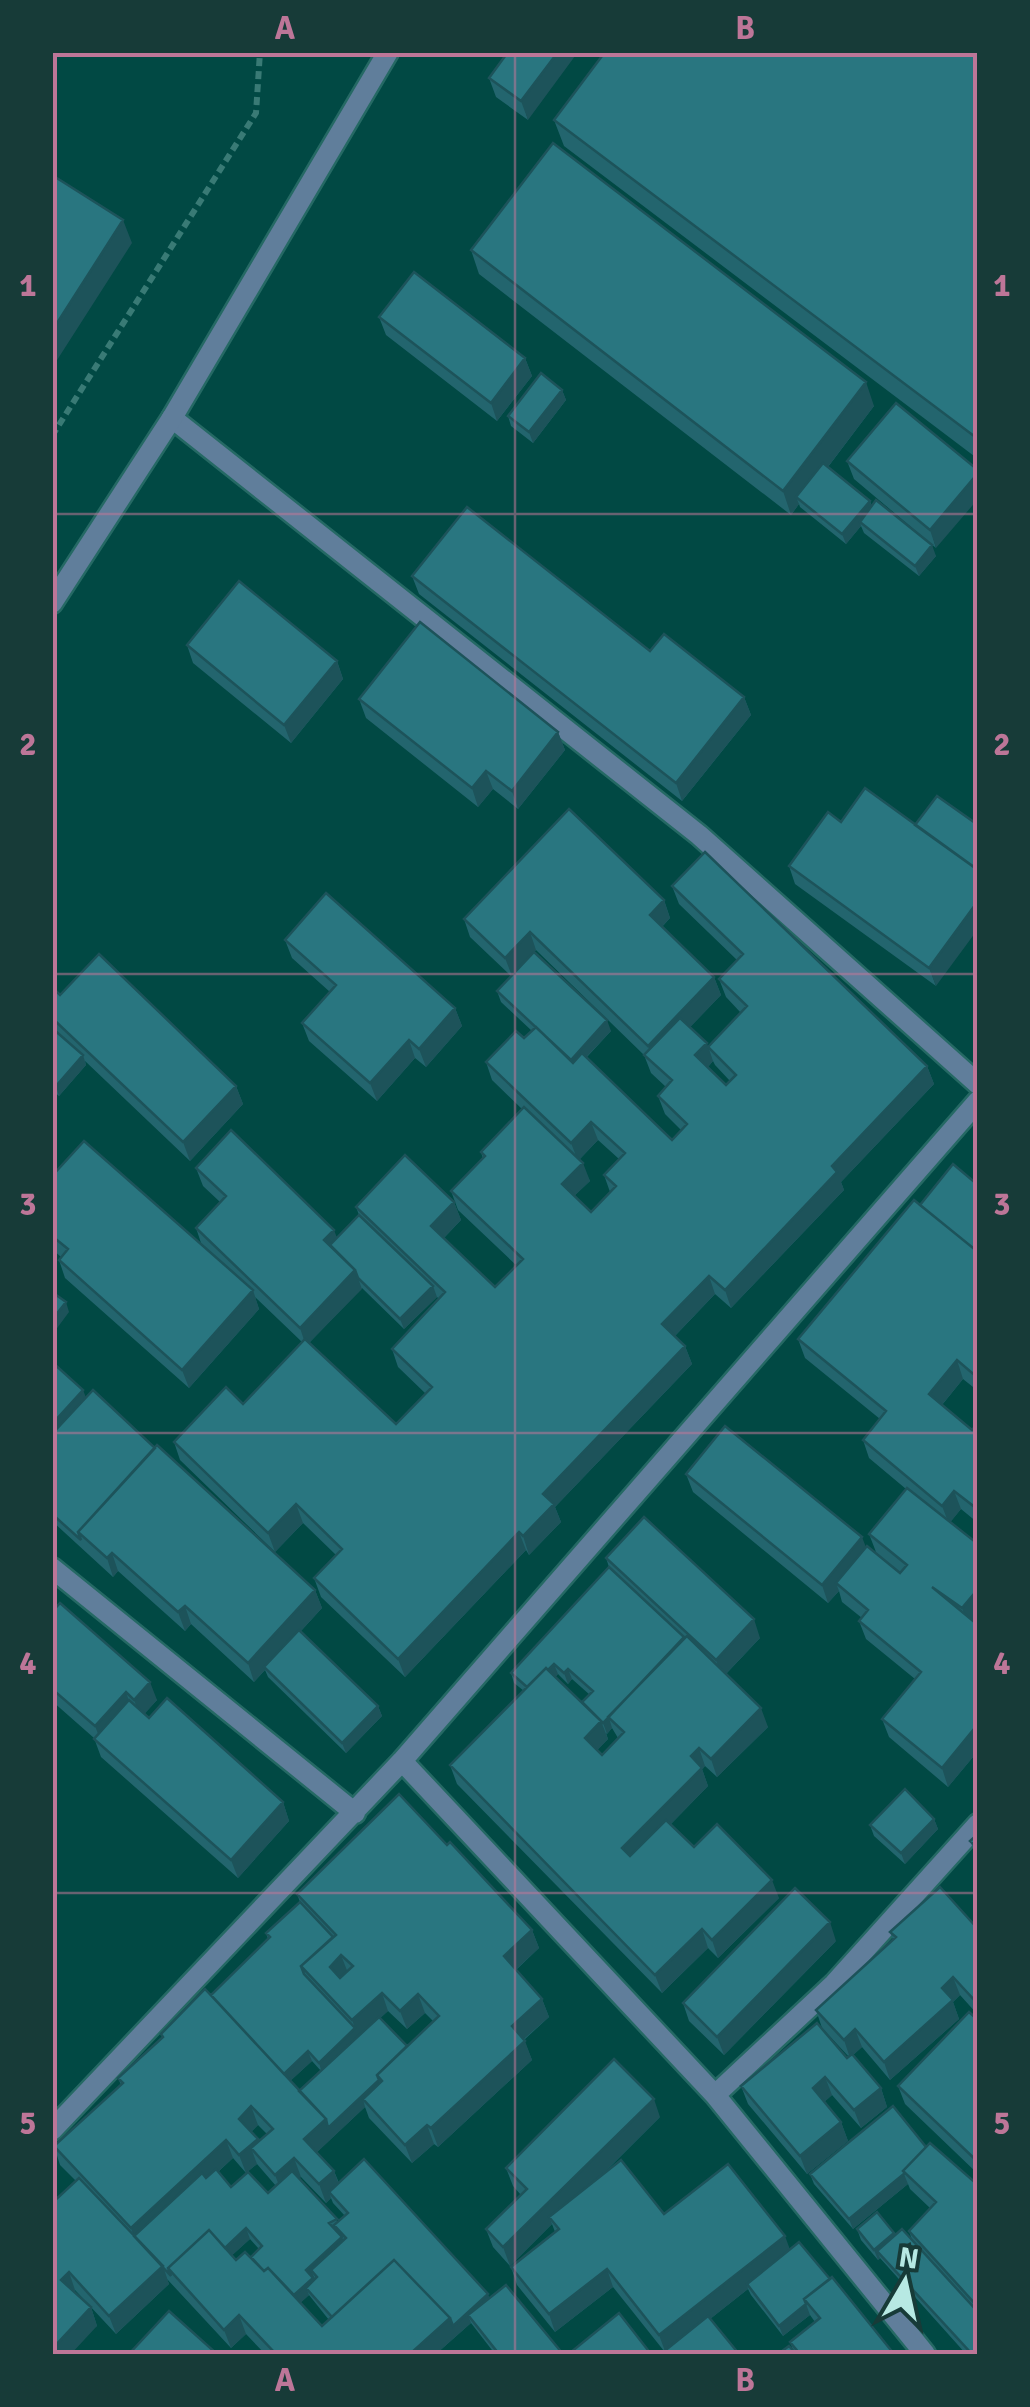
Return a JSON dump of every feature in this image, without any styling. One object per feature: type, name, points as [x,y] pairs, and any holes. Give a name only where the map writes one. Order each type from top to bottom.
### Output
[{"type":"street","points":[[52,603],[172,418],[388,52]]},
{"type":"street","points":[[172,418],[699,835],[978,1084]]},
{"type":"street","points":[[52,2130],[402,1761],[978,1101]]},
{"type":"street","points":[[52,1568],[355,1813]]},
{"type":"street","points":[[402,1761],[714,2095],[925,2354]]},
{"type":"street","points":[[714,2095],[834,1984],[978,1824]]},
{"type":"path","points":[[52,436],[256,113],[260,52]]},
{"type":"building","points":[[508,52],[558,52],[521,101],[489,78]]},
{"type":"building","points":[[605,52],[978,52],[978,439],[554,120]]},
{"type":"building","points":[[553,143],[866,382],[783,491],[471,250]]},
{"type":"building","points":[[52,175],[123,220],[52,331]]},
{"type":"building","points":[[414,272],[525,358],[491,403],[379,317]]},
{"type":"building","points":[[541,373],[562,390],[529,432],[508,416]]},
{"type":"building","points":[[896,403],[978,470],[930,530],[847,461]]},
{"type":"building","points":[[823,463],[870,501],[842,534],[796,497]]},
{"type":"building","points":[[876,500],[932,545],[915,566],[860,522]]},
{"type":"building","points":[[467,507],[650,651],[664,634],[744,697],[676,783],[412,576]]},
{"type":"building","points":[[239,581],[337,661],[284,725],[187,645]]},
{"type":"building","points":[[420,622],[558,732],[512,791],[486,771],[472,788],[359,699]]},
{"type":"building","points":[[865,788],[978,870],[978,901],[929,968],[789,866],[828,812],[841,822]]},
{"type":"building","points":[[937,796],[978,825],[978,870],[915,825]]},
{"type":"building","points":[[569,809],[664,900],[650,915],[714,977],[648,1046],[530,932],[505,958],[464,919]]},
{"type":"building","points":[[705,852],[927,1066],[832,1166],[837,1172],[725,1290],[709,1276],[662,1324],[685,1346],[543,1494],[554,1504],[523,1536],[519,1532],[398,1659],[314,1578],[342,1549],[296,1504],[268,1533],[174,1442],[226,1387],[243,1404],[305,1339],[396,1424],[432,1387],[392,1349],[445,1292],[356,1207],[405,1155],[454,1202],[431,1226],[495,1287],[523,1259],[451,1191],[524,1107],[583,1163],[562,1184],[591,1212],[616,1186],[604,1175],[625,1153],[591,1122],[571,1143],[486,1062],[516,1031],[524,1038],[536,1027],[573,1063],[582,1053],[672,1140],[687,1124],[658,1096],[672,1080],[644,1055],[680,1018],[707,1043],[695,1055],[726,1085],[736,1075],[708,1047],[747,1006],[719,979],[743,954],[672,886]]},
{"type":"building","points":[[326,893],[455,1008],[419,1049],[409,1040],[370,1083],[302,1023],[336,985],[285,940]]},
{"type":"building","points":[[534,952],[607,1020],[571,1060],[497,991]]},
{"type":"building","points":[[99,954],[236,1086],[183,1142],[52,1018],[52,987],[60,995]]},
{"type":"building","points":[[52,1028],[83,1055],[56,1086],[52,1083]]},
{"type":"building","points":[[231,1130],[334,1230],[324,1240],[355,1270],[300,1328],[196,1228],[226,1196],[196,1168]]},
{"type":"building","points":[[84,1141],[253,1290],[182,1370],[59,1260],[68,1249],[52,1236],[52,1176]]},
{"type":"building","points":[[953,1164],[978,1185],[978,1252],[920,1205]]},
{"type":"building","points":[[914,1200],[978,1252],[978,1378],[957,1360],[929,1394],[972,1430],[978,1423],[976,1508],[954,1491],[942,1506],[863,1440],[886,1411],[798,1339]]},
{"type":"building","points":[[359,1215],[433,1286],[400,1319],[330,1245]]},
{"type":"building","points":[[52,1292],[66,1302],[52,1320]]},
{"type":"building","points":[[52,1362],[83,1390],[52,1424]]},
{"type":"building","points":[[93,1390],[155,1448],[78,1532],[81,1540],[52,1514],[52,1434]]},
{"type":"building","points":[[725,1426],[862,1537],[822,1585],[686,1474]]},
{"type":"building","points":[[157,1445],[315,1590],[248,1663],[185,1606],[178,1612],[112,1553],[107,1558],[78,1532]]},
{"type":"building","points":[[907,1488],[978,1544],[978,1589],[962,1608],[932,1587],[978,1625],[978,1724],[942,1768],[882,1719],[921,1672],[859,1621],[868,1610],[836,1583],[867,1546],[900,1573],[907,1565],[869,1534]]},
{"type":"building","points":[[644,1517],[754,1619],[716,1660],[606,1558]]},
{"type":"building","points":[[609,1567],[684,1637],[603,1723],[582,1702],[593,1691],[568,1669],[564,1673],[554,1664],[527,1687],[511,1673]]},
{"type":"building","points":[[60,1603],[150,1682],[134,1700],[126,1692],[95,1726],[52,1689],[52,1612]]},
{"type":"building","points":[[299,1630],[378,1706],[342,1743],[264,1667]]},
{"type":"building","points":[[687,1636],[761,1708],[711,1759],[699,1748],[691,1756],[702,1768],[622,1848],[630,1856],[666,1820],[694,1847],[717,1824],[772,1880],[712,1940],[702,1929],[655,1975],[450,1765],[546,1668],[601,1721],[585,1738],[602,1755],[624,1732],[608,1717]]},
{"type":"building","points":[[167,1698],[283,1802],[231,1860],[94,1739],[129,1700],[149,1718]]},
{"type":"building","points":[[905,1789],[934,1819],[901,1853],[870,1825]]},
{"type":"building","points":[[399,1794],[532,1930],[504,1956],[542,1999],[512,2026],[525,2041],[431,2128],[427,2125],[405,2145],[363,2099],[382,2081],[377,2075],[439,2016],[418,1994],[400,2011],[382,1993],[352,2020],[301,1966],[336,1935],[297,1894]],"holes":[[[341,1955],[353,1966],[340,1978],[330,1967]]]},
{"type":"building","points":[[940,1887],[978,1929],[978,2004],[953,1977],[942,1988],[953,2000],[884,2062],[855,2029],[844,2040],[816,2010],[896,1937],[890,1932]]},
{"type":"building","points":[[795,1888],[830,1922],[717,2037],[683,2003]]},
{"type":"building","points":[[300,1902],[333,1937],[301,1966],[304,1974],[355,2028],[319,2063],[308,2051],[284,2074],[211,1995],[270,1937],[266,1933]]},
{"type":"building","points":[[205,1989],[326,2119],[304,2139],[334,2171],[319,2184],[294,2158],[275,2175],[251,2148],[273,2129],[251,2106],[239,2119],[258,2139],[239,2155],[226,2140],[131,2228],[54,2146],[123,2083],[118,2078],[163,2037],[161,2034]]},
{"type":"building","points":[[969,2012],[978,2020],[978,2162],[898,2086]]},
{"type":"building","points":[[379,2017],[407,2046],[377,2075],[379,2080],[328,2128],[326,2119],[299,2091]]},
{"type":"building","points":[[817,2023],[847,2058],[852,2054],[881,2088],[854,2110],[825,2077],[813,2088],[841,2122],[800,2156],[741,2086]]},
{"type":"building","points":[[614,2059],[654,2099],[503,2247],[486,2229],[527,2189],[506,2168]]},
{"type":"building","points":[[893,2106],[926,2147],[905,2173],[849,2219],[810,2174]]},
{"type":"building","points":[[930,2143],[978,2185],[978,2307],[909,2231],[936,2202],[903,2171]]},
{"type":"building","points":[[364,2159],[488,2294],[453,2326],[450,2318],[394,2260],[332,2317],[306,2288],[317,2277],[311,2270],[346,2238],[334,2225],[348,2213],[329,2192]]},
{"type":"building","points":[[621,2160],[664,2214],[728,2164],[785,2236],[659,2335],[607,2269],[549,2314],[511,2267],[559,2229],[549,2217]]},
{"type":"building","points":[[216,2169],[231,2187],[248,2172],[268,2193],[292,2171],[337,2219],[329,2223],[342,2237],[306,2270],[313,2278],[294,2295],[268,2268],[264,2271],[251,2257],[262,2246],[246,2228],[225,2248],[209,2230],[168,2268],[171,2276],[134,2236],[202,2173],[206,2178]]},
{"type":"building","points":[[79,2178],[163,2266],[109,2316],[69,2272],[61,2280],[91,2307],[52,2349],[52,2203]]},
{"type":"building","points":[[877,2212],[894,2233],[874,2250],[857,2229]]},
{"type":"building","points":[[902,2229],[978,2312],[978,2354],[972,2354],[877,2251]]},
{"type":"building","points":[[209,2230],[236,2260],[245,2252],[264,2271],[268,2268],[322,2326],[394,2260],[450,2318],[410,2354],[276,2354],[239,2315],[224,2330],[168,2268]]},
{"type":"building","points":[[799,2242],[830,2279],[779,2326],[747,2284]]},
{"type":"building","points":[[832,2277],[894,2354],[800,2354],[790,2342],[820,2318],[804,2299]]},
{"type":"building","points":[[506,2285],[563,2354],[499,2354],[468,2315]]},
{"type":"building","points":[[169,2311],[217,2354],[129,2354]]},
{"type":"building","points":[[619,2313],[651,2354],[571,2352]]},
{"type":"building","points":[[708,2316],[739,2354],[662,2353]]},
{"type":"building","points":[[789,2346],[796,2354],[778,2354]]}]
